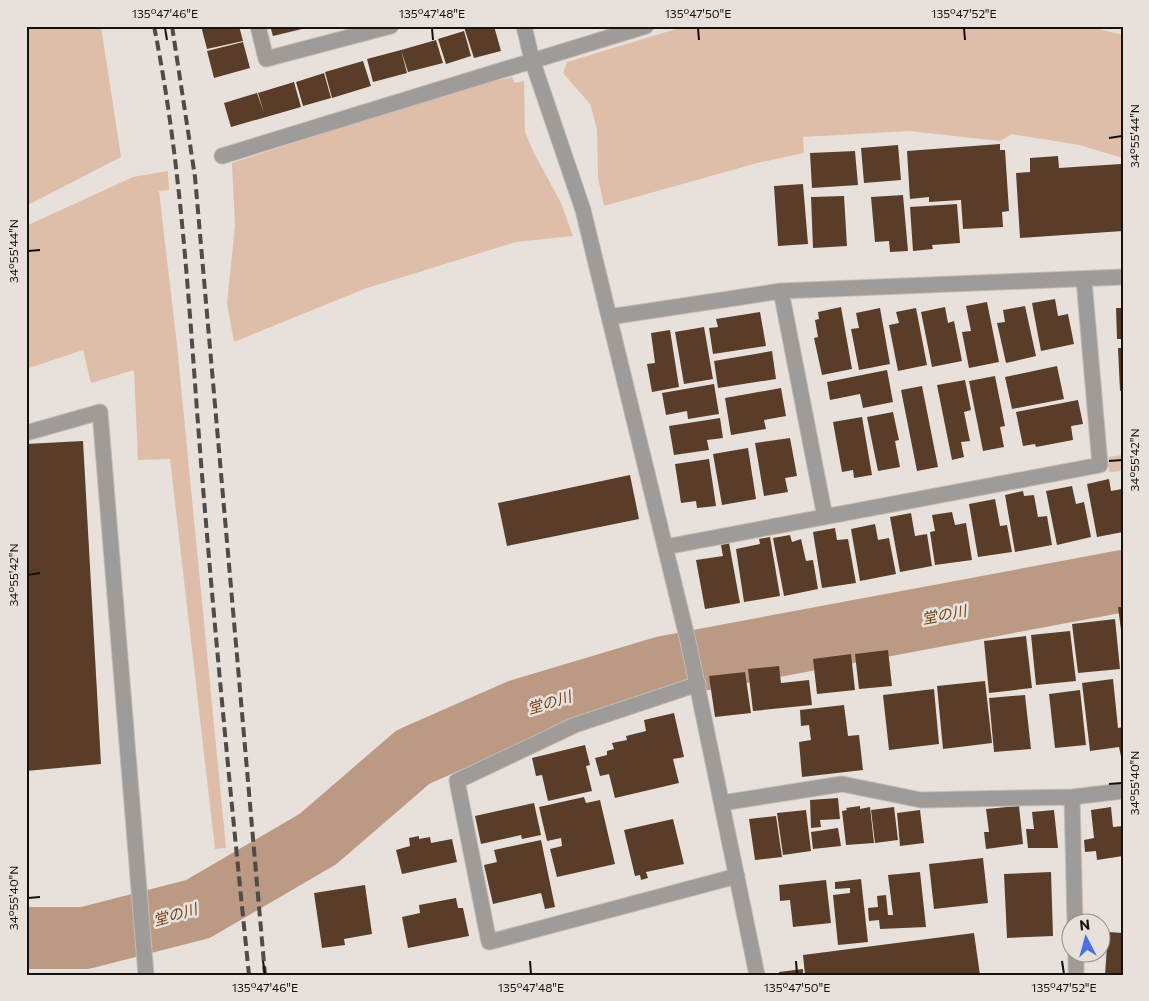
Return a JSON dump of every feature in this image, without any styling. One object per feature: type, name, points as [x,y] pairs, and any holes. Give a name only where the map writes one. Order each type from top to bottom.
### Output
[{"type":"street","points":[[258,26],[266,59],[391,26]]},
{"type":"street","points":[[524,26],[532,60],[583,210],[698,684],[757,975]]},
{"type":"street","points":[[222,156],[646,26]]},
{"type":"street","points":[[609,318],[782,291],[1123,277]]},
{"type":"street","points":[[665,547],[1100,466],[1084,280]]},
{"type":"street","points":[[782,291],[825,517]]},
{"type":"street","points":[[26,433],[100,412],[146,975]]},
{"type":"street","points":[[698,684],[575,725],[457,781],[489,942],[737,876]]},
{"type":"street","points":[[722,803],[842,784],[921,800],[1072,797],[1123,791]]},
{"type":"street","points":[[1072,797],[1075,914]]},
{"type":"shaded area","points":[[26,26],[101,26],[121,157],[26,206]]},
{"type":"shaded area","points":[[686,26],[1087,26],[1123,35],[1123,158],[1079,145],[1012,134],[1000,141],[909,131],[803,137],[804,153],[757,163],[604,206],[598,178],[597,129],[590,104],[563,73],[567,62]]},
{"type":"shaded area","points":[[512,77],[515,83],[524,81],[525,132],[561,203],[573,236],[516,242],[364,289],[234,342],[227,304],[235,226],[232,163],[457,90]]},
{"type":"shaded area","points":[[168,171],[169,190],[159,191],[177,345],[226,848],[215,849],[170,459],[138,460],[134,370],[91,383],[83,350],[26,369],[26,226],[133,177]]},
{"type":"shaded area","points":[[1123,455],[1123,473],[1122,471],[1109,472],[1108,457]]},
{"type":"shaded area","points":[[108,927],[110,949],[26,948],[26,930]]},
{"type":"building","points":[[201,26],[239,26],[243,41],[207,49]]},
{"type":"building","points":[[270,26],[305,26],[306,28],[273,36]]},
{"type":"building","points":[[494,26],[501,51],[474,58],[464,27]]},
{"type":"building","points":[[464,31],[471,56],[446,64],[438,39]]},
{"type":"building","points":[[436,40],[443,63],[408,72],[401,50]]},
{"type":"building","points":[[243,42],[250,68],[214,78],[207,51]]},
{"type":"building","points":[[401,50],[407,73],[373,82],[367,59]]},
{"type":"building","points":[[363,61],[371,86],[332,98],[325,72]]},
{"type":"building","points":[[324,73],[331,98],[303,106],[296,82]]},
{"type":"building","points":[[294,82],[301,107],[231,127],[224,103],[257,93],[264,113],[258,93]]},
{"type":"building","points":[[1000,144],[1000,150],[1005,150],[1009,211],[1002,212],[1003,227],[963,229],[961,200],[929,202],[929,197],[910,199],[907,151]]},
{"type":"building","points":[[898,145],[901,180],[864,183],[861,148]]},
{"type":"building","points":[[855,151],[858,185],[812,188],[810,153]]},
{"type":"building","points":[[1058,156],[1059,168],[1121,164],[1123,231],[1020,238],[1016,173],[1030,172],[1030,158]]},
{"type":"building","points":[[803,184],[808,244],[778,246],[774,186]]},
{"type":"building","points":[[903,195],[908,251],[890,252],[889,241],[875,242],[871,197]]},
{"type":"building","points":[[844,196],[847,246],[813,248],[811,197]]},
{"type":"building","points":[[957,204],[960,243],[932,245],[933,249],[913,251],[910,207]]},
{"type":"building","points":[[1055,299],[1058,316],[1068,314],[1074,344],[1041,351],[1032,303]]},
{"type":"building","points":[[987,302],[999,362],[969,368],[962,332],[971,331],[966,306]]},
{"type":"building","points":[[1025,306],[1036,356],[1006,363],[997,323],[1005,322],[1003,310]]},
{"type":"building","points":[[841,307],[852,369],[822,375],[814,338],[818,337],[815,320],[819,319],[818,312]]},
{"type":"building","points":[[945,307],[948,323],[954,321],[962,361],[932,367],[921,312]]},
{"type":"building","points":[[880,308],[890,364],[859,370],[851,329],[859,328],[856,313]]},
{"type":"building","points":[[916,308],[927,365],[898,371],[889,325],[899,323],[896,312]]},
{"type":"building","points":[[1116,308],[1123,308],[1123,339],[1117,339]]},
{"type":"building","points":[[760,312],[766,346],[713,354],[709,328],[718,327],[716,319]]},
{"type":"building","points":[[704,327],[713,379],[684,384],[675,332]]},
{"type":"building","points":[[670,330],[679,387],[652,392],[647,364],[655,363],[651,333]]},
{"type":"building","points":[[1118,348],[1123,348],[1123,390],[1120,391]]},
{"type":"building","points":[[772,351],[776,379],[718,388],[714,361]]},
{"type":"building","points":[[1057,366],[1064,399],[1012,409],[1005,377]]},
{"type":"building","points":[[887,370],[893,402],[863,408],[860,394],[830,400],[827,382]]},
{"type":"building","points":[[995,376],[1005,426],[1000,427],[1004,447],[983,451],[969,381]]},
{"type":"building","points":[[965,380],[971,410],[964,412],[970,441],[961,442],[964,457],[952,460],[937,385]]},
{"type":"building","points":[[714,384],[719,414],[688,419],[687,411],[666,415],[662,393]]},
{"type":"building","points":[[922,386],[938,467],[917,471],[901,390]]},
{"type":"building","points":[[781,388],[786,416],[764,420],[766,429],[731,435],[725,398]]},
{"type":"building","points":[[1078,400],[1083,424],[1071,426],[1073,440],[1036,447],[1035,444],[1023,446],[1016,412]]},
{"type":"building","points":[[893,412],[899,440],[895,441],[900,467],[878,471],[867,417]]},
{"type":"building","points":[[862,417],[872,475],[854,478],[853,470],[842,472],[833,422]]},
{"type":"building","points":[[720,418],[723,438],[707,440],[709,450],[674,455],[669,426]]},
{"type":"building","points":[[790,438],[797,476],[785,478],[788,492],[764,496],[755,443]]},
{"type":"building","points":[[83,441],[101,764],[26,771],[26,444]]},
{"type":"building","points":[[748,448],[756,499],[722,505],[713,454]]},
{"type":"building","points":[[709,459],[716,506],[697,508],[696,501],[681,503],[675,464]]},
{"type":"building","points":[[630,475],[639,519],[507,546],[498,503]]},
{"type":"building","points":[[1109,479],[1111,491],[1122,489],[1123,532],[1097,537],[1087,484]]},
{"type":"building","points":[[1072,486],[1076,504],[1084,502],[1091,537],[1057,545],[1046,491]]},
{"type":"building","points":[[1023,491],[1024,496],[1034,495],[1038,517],[1047,516],[1052,545],[1015,552],[1005,495]]},
{"type":"building","points":[[995,499],[1000,526],[1007,525],[1012,552],[978,557],[969,504]]},
{"type":"building","points":[[952,512],[955,525],[966,523],[972,560],[935,565],[930,532],[935,531],[932,515]]},
{"type":"building","points":[[911,513],[915,536],[927,534],[932,566],[900,572],[890,517]]},
{"type":"building","points":[[875,524],[878,540],[889,538],[896,574],[860,581],[851,529]]},
{"type":"building","points":[[835,528],[837,540],[848,539],[856,583],[822,588],[813,532]]},
{"type":"building","points":[[790,535],[792,542],[801,539],[806,561],[813,560],[818,589],[784,596],[773,538]]},
{"type":"building","points":[[770,537],[780,596],[744,602],[736,549],[760,544],[759,539]]},
{"type":"building","points":[[729,543],[740,603],[705,609],[696,560],[723,556],[721,545]]},
{"type":"building","points":[[1118,607],[1123,607],[1123,630],[1121,630]]},
{"type":"building","points":[[1115,619],[1120,669],[1078,673],[1072,624]]},
{"type":"building","points":[[1070,631],[1076,681],[1036,685],[1031,635]]},
{"type":"building","points":[[1026,636],[1032,688],[989,693],[984,641]]},
{"type":"building","points":[[888,650],[892,686],[859,689],[855,654]]},
{"type":"building","points":[[851,654],[855,690],[817,694],[813,659]]},
{"type":"building","points":[[779,666],[781,683],[809,680],[812,705],[753,711],[748,669]]},
{"type":"building","points":[[745,672],[751,713],[715,717],[709,676]]},
{"type":"building","points":[[1113,679],[1118,728],[1123,727],[1123,766],[1119,747],[1090,751],[1082,683]]},
{"type":"building","points":[[985,681],[992,743],[943,749],[937,686]]},
{"type":"building","points":[[934,689],[939,744],[889,750],[883,695]]},
{"type":"building","points":[[1080,690],[1086,745],[1055,748],[1049,694]]},
{"type":"building","points":[[1025,695],[1031,749],[994,752],[989,698]]},
{"type":"building","points":[[844,705],[848,736],[859,735],[863,770],[802,777],[799,742],[811,740],[809,725],[801,726],[800,710]]},
{"type":"building","points":[[674,713],[684,757],[673,759],[679,783],[615,798],[609,774],[600,776],[595,758],[607,755],[607,751],[614,749],[612,743],[627,740],[626,736],[646,731],[644,720]]},
{"type":"building","points":[[585,745],[590,765],[586,766],[592,791],[548,801],[542,775],[536,776],[532,758]]},
{"type":"building","points":[[584,797],[586,803],[600,800],[615,864],[557,877],[550,849],[562,846],[561,838],[547,841],[539,807]]},
{"type":"building","points":[[838,798],[840,819],[820,820],[821,827],[811,828],[810,800]]},
{"type":"building","points":[[534,803],[541,835],[522,839],[521,835],[481,844],[475,816]]},
{"type":"building","points":[[860,806],[860,809],[870,807],[874,843],[846,845],[842,811],[847,810],[846,808]]},
{"type":"building","points":[[1019,806],[1023,844],[986,849],[984,832],[989,832],[986,809]]},
{"type":"building","points":[[894,807],[898,840],[875,843],[871,810]]},
{"type":"building","points":[[1111,807],[1113,827],[1123,826],[1123,856],[1097,860],[1096,851],[1085,852],[1084,840],[1094,838],[1091,810]]},
{"type":"building","points":[[806,810],[811,851],[783,855],[777,813]]},
{"type":"building","points":[[920,810],[924,843],[900,846],[897,813]]},
{"type":"building","points":[[1054,810],[1058,848],[1028,848],[1026,829],[1034,829],[1032,812]]},
{"type":"building","points":[[776,816],[782,857],[755,860],[749,819]]},
{"type":"building","points":[[673,819],[684,864],[646,872],[648,878],[641,880],[640,875],[635,876],[624,830]]},
{"type":"building","points":[[838,828],[841,846],[813,849],[811,832]]},
{"type":"building","points":[[419,836],[419,839],[430,837],[431,843],[452,839],[457,862],[402,874],[396,850],[410,846],[409,838]]},
{"type":"building","points":[[541,840],[555,907],[545,909],[541,893],[493,904],[484,865],[497,862],[494,850]]},
{"type":"building","points":[[983,858],[988,903],[934,909],[929,864]]},
{"type":"building","points":[[920,872],[926,927],[880,929],[879,920],[869,921],[868,908],[878,907],[877,896],[886,895],[888,915],[893,915],[888,875]]},
{"type":"building","points":[[1051,872],[1053,936],[1007,938],[1004,874]]},
{"type":"building","points":[[861,879],[868,942],[838,945],[833,895],[850,893],[850,888],[835,889],[835,882]]},
{"type":"building","points":[[826,880],[831,923],[793,927],[790,900],[780,901],[779,885]]},
{"type":"building","points":[[365,885],[372,934],[344,939],[345,945],[322,948],[314,893]]},
{"type":"building","points":[[456,898],[458,908],[463,908],[469,936],[408,948],[402,917],[420,913],[419,905]]},
{"type":"building","points":[[1112,932],[1123,933],[1123,975],[1105,975],[1106,964],[1112,964]]},
{"type":"building","points":[[974,933],[980,975],[805,975],[803,955]]},
{"type":"building","points":[[803,969],[803,975],[779,975],[779,972]]},
{"type":"waterway","name":"堂の川","points":[[26,938],[85,938],[198,909],[318,839],[413,757],[520,710],[664,667],[1123,581]]},
{"type":"railway","points":[[154,26],[164,79],[178,185],[211,581],[249,975]]},
{"type":"railway","points":[[172,26],[195,177],[265,975]]}]
